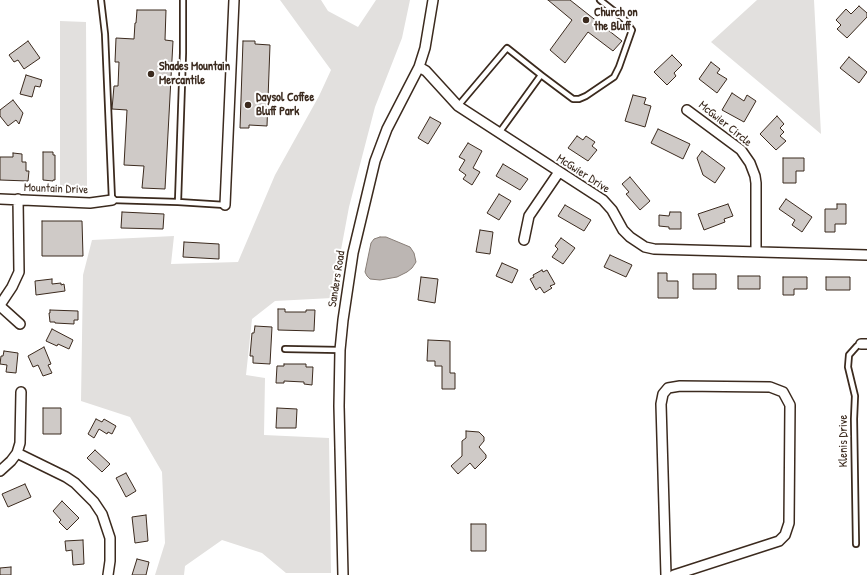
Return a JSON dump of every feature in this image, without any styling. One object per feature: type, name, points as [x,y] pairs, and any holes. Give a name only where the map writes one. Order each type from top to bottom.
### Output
[{"type":"street","points":[[225,205],[234,0]]},
{"type":"street","name":"Sanders Road","points":[[342,575],[340,350],[353,253],[375,161],[387,129],[419,67],[425,48],[433,0]]},
{"type":"street","name":"McGwier Drive","points":[[419,67],[426,71],[458,106],[603,200],[612,210],[623,230],[630,237],[645,247],[654,249],[867,255]]},
{"type":"street","name":"McGwier Circle","points":[[687,110],[741,150],[750,163],[755,176],[756,184],[756,252]]},
{"type":"street","points":[[524,240],[529,216],[559,172]]},
{"type":"street","name":"Mountain Drive","points":[[0,199],[90,203],[112,200]]},
{"type":"street","points":[[18,200],[19,272],[12,287],[0,305],[20,324]]},
{"type":"street","points":[[666,575],[661,404],[663,394],[668,388],[680,386],[770,387],[783,392],[790,405],[789,523],[785,535],[779,541],[674,575]]},
{"type":"street","points":[[0,471],[17,453],[20,443],[21,392]]},
{"type":"street","points":[[17,453],[66,477],[75,483],[94,502],[102,514],[110,538],[108,575]]},
{"type":"lane","points":[[101,0],[105,34],[112,200],[225,205]]},
{"type":"lane","points":[[178,202],[184,53],[183,0]]},
{"type":"lane","points":[[458,106],[507,48],[573,99],[579,99],[586,96],[614,77],[632,30],[624,19],[600,0]]},
{"type":"lane","points":[[499,133],[541,75]]},
{"type":"lane","name":"Klenis Drive","points":[[856,544],[855,396],[848,367],[849,355],[857,346],[864,344]]},
{"type":"lane","points":[[285,349],[340,350]]},
{"type":"shaded area","points":[[280,0],[321,0],[328,11],[358,27],[376,0],[410,0],[402,38],[375,107],[349,207],[332,298],[275,301],[252,319],[246,375],[265,378],[264,435],[329,438],[331,573],[286,573],[262,553],[222,540],[185,566],[184,575],[155,575],[165,543],[162,472],[130,417],[81,401],[83,275],[92,240],[174,236],[171,264],[238,262],[275,175],[319,96],[331,70]]},
{"type":"shaded area","points":[[757,0],[814,0],[821,134],[711,42]]},
{"type":"shaded area","points":[[60,21],[86,22],[87,187],[60,186]]},
{"type":"shaded area","points":[[386,237],[410,247],[414,253],[416,262],[412,268],[397,277],[380,280],[370,279],[365,272],[371,243],[374,239]]},
{"type":"building","points":[[548,0],[570,0],[622,41],[613,51],[588,32],[565,63],[550,50],[572,20]]},
{"type":"building","points":[[859,6],[867,13],[867,17],[847,38],[837,29],[841,25],[836,20],[846,9],[851,14]]},
{"type":"building","points":[[137,10],[166,10],[165,40],[173,41],[165,189],[142,188],[144,166],[124,165],[127,110],[112,109],[114,86],[118,86],[119,62],[115,62],[116,38],[134,39]]},
{"type":"building","points":[[28,41],[40,58],[24,69],[18,60],[14,62],[9,55]]},
{"type":"building","points":[[243,41],[255,41],[255,44],[270,45],[267,126],[249,125],[249,128],[240,128]]},
{"type":"building","points":[[672,55],[682,65],[674,73],[676,76],[667,85],[654,72]]},
{"type":"building","points":[[849,57],[867,72],[859,83],[840,68]]},
{"type":"building","points":[[711,62],[720,69],[717,73],[727,79],[717,93],[699,79]]},
{"type":"building","points":[[26,75],[42,80],[40,87],[35,86],[32,97],[20,94]]},
{"type":"building","points":[[732,93],[744,101],[747,95],[756,101],[744,122],[722,110]]},
{"type":"building","points":[[633,95],[646,98],[644,104],[651,106],[645,127],[625,121]]},
{"type":"building","points":[[13,100],[23,113],[19,124],[16,120],[8,126],[0,116],[0,110]]},
{"type":"building","points":[[777,116],[784,124],[780,128],[784,132],[780,136],[786,141],[776,150],[760,134]]},
{"type":"building","points":[[430,117],[441,123],[428,144],[418,138]]},
{"type":"building","points":[[658,129],[690,144],[683,159],[651,143]]},
{"type":"building","points":[[577,136],[583,140],[586,136],[595,142],[592,146],[597,150],[588,161],[568,148]]},
{"type":"building","points":[[468,143],[482,151],[473,168],[480,172],[472,185],[463,179],[466,175],[459,170],[465,160],[459,157]]},
{"type":"building","points":[[702,151],[725,168],[715,183],[703,175],[697,158]]},
{"type":"building","points":[[43,152],[53,152],[53,155],[55,155],[55,180],[53,181],[43,180]]},
{"type":"building","points":[[13,153],[22,154],[22,162],[26,162],[26,171],[29,171],[28,181],[0,180],[0,157],[13,157]]},
{"type":"building","points":[[783,158],[804,158],[804,171],[796,171],[796,183],[783,183]]},
{"type":"building","points":[[503,164],[528,179],[520,190],[496,176]]},
{"type":"building","points":[[630,177],[650,201],[640,210],[626,194],[629,192],[622,184]]},
{"type":"building","points":[[499,194],[511,201],[499,220],[487,213]]},
{"type":"building","points":[[786,199],[812,217],[802,232],[792,225],[795,220],[779,209]]},
{"type":"building","points":[[728,204],[733,216],[724,219],[725,222],[704,230],[698,214]]},
{"type":"building","points":[[837,204],[846,204],[846,224],[835,224],[835,232],[825,232],[825,209],[837,209]]},
{"type":"building","points":[[565,205],[591,220],[584,231],[558,216]]},
{"type":"building","points":[[122,212],[164,214],[163,229],[121,228]]},
{"type":"building","points":[[670,212],[681,212],[681,229],[669,229],[669,227],[659,226],[659,215],[669,216]]},
{"type":"building","points":[[42,221],[82,221],[83,256],[42,256]]},
{"type":"building","points":[[480,230],[493,232],[490,254],[476,252]]},
{"type":"building","points":[[561,238],[575,248],[563,264],[552,257],[558,249],[555,246]]},
{"type":"building","points":[[184,242],[219,244],[219,259],[183,257]]},
{"type":"building","points":[[610,255],[632,265],[626,277],[604,267]]},
{"type":"building","points":[[502,263],[518,270],[512,283],[496,276]]},
{"type":"building","points":[[542,270],[543,272],[547,270],[555,284],[550,286],[552,288],[544,293],[540,287],[536,290],[530,279],[534,277],[533,275]]},
{"type":"building","points":[[658,273],[667,273],[667,281],[678,281],[678,298],[658,298]]},
{"type":"building","points":[[693,274],[716,274],[716,289],[693,289]]},
{"type":"building","points":[[738,276],[760,276],[760,289],[738,289]]},
{"type":"building","points":[[421,277],[438,279],[435,303],[418,300]]},
{"type":"building","points":[[783,277],[807,277],[807,289],[794,289],[794,295],[783,295]]},
{"type":"building","points":[[826,277],[850,277],[850,290],[826,290]]},
{"type":"building","points":[[52,279],[52,284],[64,284],[65,291],[36,295],[35,281]]},
{"type":"building","points":[[278,309],[285,309],[285,312],[306,312],[306,310],[315,310],[314,331],[278,330]]},
{"type":"building","points":[[50,310],[78,311],[78,320],[74,320],[74,324],[50,322]]},
{"type":"building","points":[[255,326],[272,327],[270,364],[253,363],[253,356],[250,356],[252,333],[254,333]]},
{"type":"building","points":[[52,329],[73,340],[69,349],[46,341]]},
{"type":"building","points":[[428,340],[450,341],[450,373],[455,373],[455,389],[442,389],[442,366],[435,366],[435,361],[427,361]]},
{"type":"building","points":[[44,347],[51,364],[48,365],[52,373],[43,376],[38,365],[33,367],[28,356]]},
{"type":"building","points":[[4,351],[18,353],[16,373],[6,372],[7,365],[0,364],[1,356],[3,356]]},
{"type":"building","points":[[284,364],[306,364],[306,367],[313,367],[312,385],[304,384],[304,382],[284,381],[284,383],[276,383],[277,366],[284,366]]},
{"type":"building","points":[[43,408],[61,408],[61,434],[43,434]]},
{"type":"building","points":[[277,408],[297,409],[296,428],[276,428]]},
{"type":"building","points":[[96,419],[102,422],[104,419],[116,426],[112,434],[108,432],[107,434],[99,429],[94,438],[88,434]]},
{"type":"building","points":[[466,431],[479,432],[484,437],[484,441],[479,447],[486,455],[486,458],[475,469],[470,463],[458,474],[451,466],[462,456],[462,441],[466,438]]},
{"type":"building","points":[[95,450],[110,464],[102,472],[87,458]]},
{"type":"building","points":[[126,473],[136,491],[126,497],[116,478]]},
{"type":"building","points":[[25,484],[31,497],[8,507],[2,494]]},
{"type":"building","points":[[62,501],[79,518],[67,530],[59,522],[61,520],[53,511]]},
{"type":"building","points":[[146,515],[148,541],[135,543],[132,517]]},
{"type":"building","points":[[471,524],[486,524],[486,551],[471,551]]},
{"type":"building","points":[[83,540],[84,564],[73,565],[72,550],[66,551],[65,541]]},
{"type":"building","points":[[137,559],[149,562],[146,575],[132,575]]},
{"type":"building","points":[[11,567],[11,575],[0,575],[0,568]]},
{"type":"place","name":"Church on the Bluff","points":[[586,20]]},
{"type":"place","name":"Shades Mountain Mercantile","points":[[151,74]]},
{"type":"place","name":"Daysol Coffee Bluff Park","points":[[248,105]]}]
